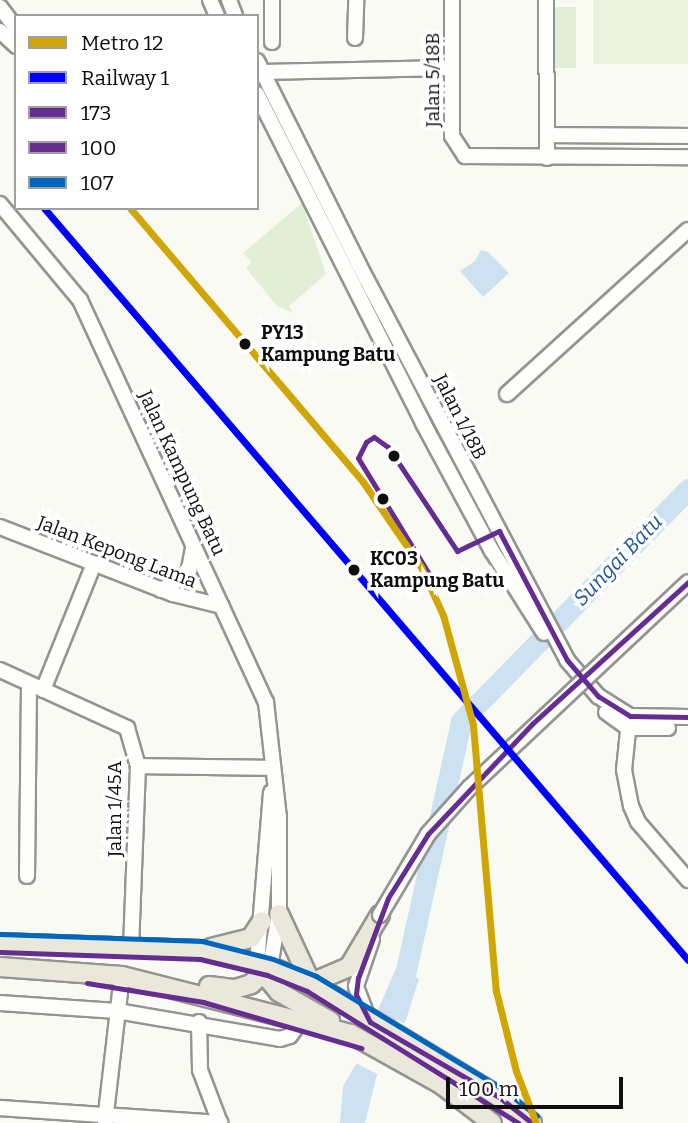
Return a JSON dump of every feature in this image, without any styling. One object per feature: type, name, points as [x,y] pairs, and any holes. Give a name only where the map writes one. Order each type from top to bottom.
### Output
[{"type":"main road","points":[[279,914],[311,983]]},
{"type":"main road","points":[[311,983],[349,967],[380,915]]},
{"type":"main road","points":[[0,943],[201,950],[243,943],[251,938],[262,921]]},
{"type":"main road","points":[[201,950],[311,983],[342,1005],[412,1044],[516,1109],[533,1123]]},
{"type":"main road","points":[[0,967],[122,976],[235,989],[263,969]]},
{"type":"main road","points":[[263,969],[279,992],[404,1062],[492,1123]]},
{"type":"main road","points":[[122,976],[356,1036]]},
{"type":"main road","points":[[342,1005],[356,1036]]},
{"type":"street","points":[[272,0],[272,42]]},
{"type":"street","points":[[355,38],[356,0]]},
{"type":"street","name":"Jalan 5/18B","points":[[452,0],[453,136],[465,156],[547,158]]},
{"type":"street","points":[[546,0],[547,158],[688,157]]},
{"type":"street","points":[[0,7],[14,25]]},
{"type":"street","points":[[0,31],[14,44]]},
{"type":"street","points":[[259,69],[452,68]]},
{"type":"street","name":"Jalan 1/18B","points":[[259,69],[564,661],[598,696],[629,722]]},
{"type":"street","name":"Jalan 1/18B","points":[[259,98],[489,545],[528,594]]},
{"type":"street","points":[[547,135],[688,136]]},
{"type":"street","name":"Jalan Kampung Batu","points":[[0,204],[80,300],[266,702],[273,784],[262,921],[263,969]]},
{"type":"street","points":[[507,394],[688,230]]},
{"type":"street","name":"Jalan Kepong Lama","points":[[0,527],[200,604],[222,606]]},
{"type":"street","points":[[489,545],[501,536]]},
{"type":"street","points":[[161,590],[188,575],[193,543]]},
{"type":"street","points":[[27,876],[36,687],[94,564]]},
{"type":"street","points":[[342,1005],[350,976],[380,915],[428,834],[470,787],[688,582]]},
{"type":"street","name":"Jalan 1/45A","points":[[0,670],[123,723],[138,766],[131,946]]},
{"type":"street","points":[[629,722],[688,717]]},
{"type":"street","points":[[629,722],[688,724]]},
{"type":"street","points":[[629,722],[624,770],[631,806],[638,822],[688,880]]},
{"type":"street","points":[[138,766],[273,768]]},
{"type":"street","name":"Jalan Kampung Batu","points":[[263,969],[279,914],[279,817],[273,784]]},
{"type":"street","points":[[370,1022],[356,986],[380,915]]},
{"type":"street","points":[[105,1119],[122,976]]},
{"type":"street","points":[[0,1003],[117,1011],[199,1022],[280,1039],[290,1036],[301,1020]]},
{"type":"street","points":[[0,1108],[105,1119],[220,1123],[200,1070],[199,1022]]},
{"type":"green space","points":[[593,0],[688,0],[688,64],[593,64]]},
{"type":"green space","points":[[554,7],[576,7],[576,68],[553,68]]},
{"type":"green space","points":[[302,203],[326,274],[289,306],[293,313],[277,306],[246,268],[252,262],[243,253]]},
{"type":"water","points":[[481,250],[488,252],[509,273],[483,297],[460,271],[475,261]]},
{"type":"water","points":[[409,974],[419,979],[406,1020],[376,1078],[365,1123],[340,1123],[343,1086]]},
{"type":"pier","points":[[381,1011],[407,1025],[381,1076],[352,1061]]},
{"type":"waterway","name":"Sungai Batu","points":[[387,1014],[406,970],[461,721],[688,489]]},
{"type":"metro line","name":"12","points":[[132,210],[363,482],[421,567],[443,615],[473,725],[496,991],[516,1071],[536,1123]]},
{"type":"rail line","name":"1","points":[[46,210],[688,960]]},
{"type":"transit line","name":"173","points":[[434,582],[358,458],[366,442],[374,437],[388,447],[457,551],[499,531]]},
{"type":"transit line","name":"173","points":[[499,531],[567,660],[598,696],[630,716],[688,717]]},
{"type":"transit line","name":"173","points":[[532,1123],[499,1097],[370,1022],[356,994],[358,978],[388,898],[428,834],[532,724],[688,582]]},
{"type":"transit line","name":"107","points":[[0,934],[202,941],[273,959],[316,976],[504,1090],[537,1116]]},
{"type":"transit line","name":"100","points":[[0,952],[200,959],[267,975],[307,991],[518,1123]]},
{"type":"transit line","name":"100","points":[[87,983],[203,1002],[361,1048]]},
{"type":"place","name":"PY13 Kampung Batu","points":[[245,344]]},
{"type":"place","name":"KC03 Kampung Batu","points":[[354,570]]}]
